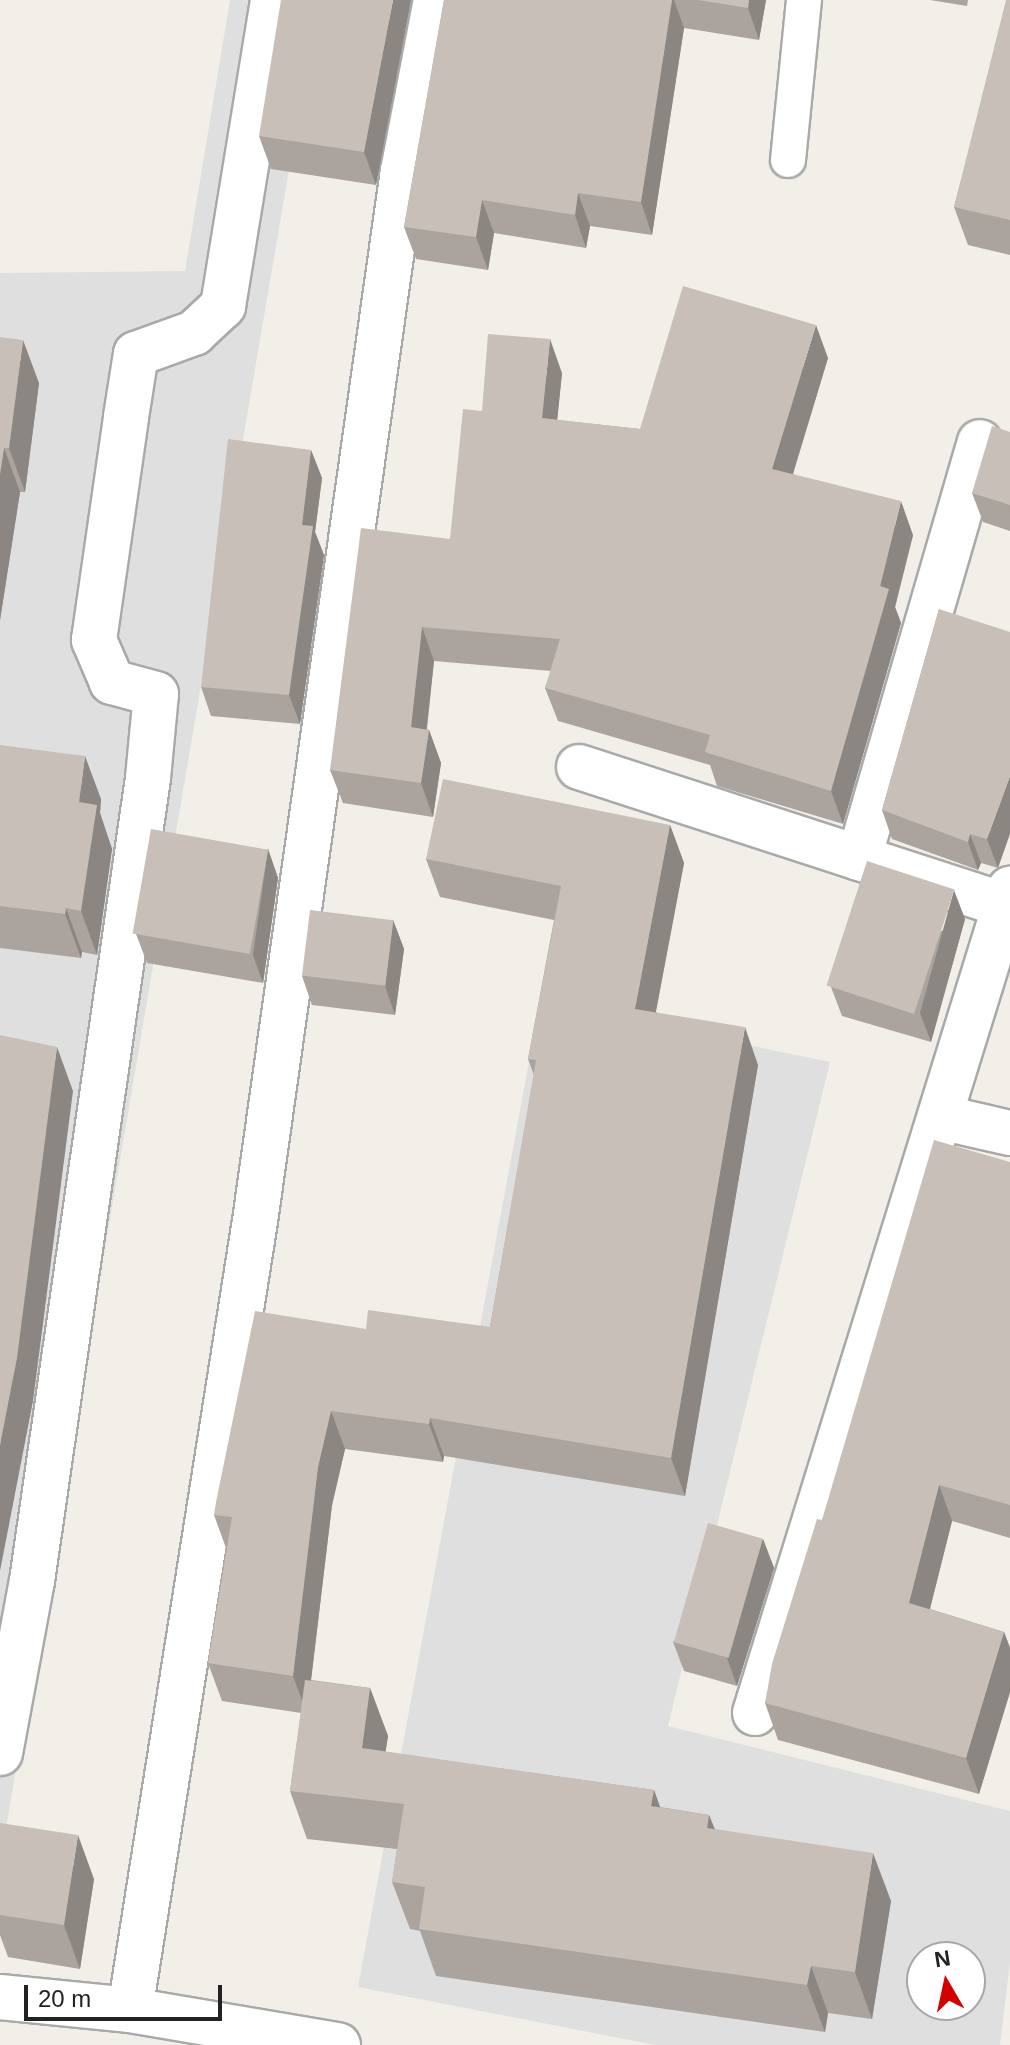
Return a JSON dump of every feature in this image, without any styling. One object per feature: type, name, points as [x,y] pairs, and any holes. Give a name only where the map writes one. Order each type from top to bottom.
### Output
[{"type":"street","points":[[0,1753],[32,1581],[149,764],[156,694],[112,682],[94,640],[126,417],[136,354],[194,333],[223,306],[273,0]]},
{"type":"street","points":[[130,2010],[255,1221],[403,171],[436,0]]},
{"type":"street","points":[[859,858],[980,442]]},
{"type":"street","points":[[579,767],[859,858],[1008,901],[755,1713]]},
{"type":"street","points":[[940,1117],[1010,1133]]},
{"type":"street","points":[[0,1997],[130,2010],[338,2045]]},
{"type":"lane","points":[[788,160],[804,0]]},
{"type":"shaded area","points":[[230,0],[318,0],[0,1863],[0,273],[185,271]]},
{"type":"shaded area","points":[[540,1002],[830,1062],[668,1726],[1010,1811],[1010,1962],[1000,2045],[655,2045],[358,1987]]},
{"type":"building","points":[[281,0],[393,0],[364,152],[259,136]]},
{"type":"building","points":[[444,0],[672,0],[641,202],[578,193],[575,215],[482,200],[476,237],[404,227]]},
{"type":"building","points":[[698,0],[749,0],[748,8]]},
{"type":"building","points":[[1006,0],[1010,0],[1010,220],[954,207]]},
{"type":"building","points":[[683,286],[816,325],[772,469],[901,501],[880,586],[889,589],[831,791],[705,752],[710,735],[545,688],[560,639],[422,627],[411,727],[429,730],[421,783],[330,770],[361,528],[450,539],[463,409],[482,411],[488,334],[550,339],[542,418],[640,429]]},
{"type":"building","points":[[0,337],[23,340],[9,448],[4,448],[0,474]]},
{"type":"building","points":[[992,426],[1010,432],[1010,505],[972,493]]},
{"type":"building","points":[[228,439],[311,450],[302,525],[313,526],[289,695],[201,687]]},
{"type":"building","points":[[939,609],[1010,632],[1010,776],[987,839],[970,834],[968,842],[882,810]]},
{"type":"building","points":[[0,745],[85,756],[79,802],[97,805],[81,911],[66,908],[65,914],[0,906]]},
{"type":"building","points":[[443,779],[670,825],[635,1009],[745,1027],[671,1458],[430,1418],[429,1424],[331,1411],[318,1467],[293,1676],[208,1663],[232,1517],[214,1515],[255,1311],[366,1329],[368,1310],[490,1327],[536,1060],[528,1059],[561,886],[426,859]]},
{"type":"building","points":[[151,829],[268,850],[250,954],[133,933]]},
{"type":"building","points":[[867,861],[954,889],[914,1014],[827,986]]},
{"type":"building","points":[[310,910],[393,920],[385,986],[302,976]]},
{"type":"building","points":[[0,1035],[57,1047],[17,1358],[0,1445]]},
{"type":"building","points":[[934,1140],[1010,1162],[1010,1505],[939,1485],[909,1603],[1004,1632],[966,1758],[765,1703],[772,1664],[817,1519],[822,1520]]},
{"type":"building","points":[[708,1523],[763,1539],[729,1658],[674,1642]]},
{"type":"building","points":[[305,1680],[370,1688],[362,1748],[654,1790],[651,1806],[709,1815],[707,1828],[873,1853],[855,1972],[811,1966],[807,1985],[419,1929],[425,1887],[392,1882],[404,1804],[290,1791]]},
{"type":"building","points":[[0,1823],[78,1835],[64,1925],[0,1915]]}]
